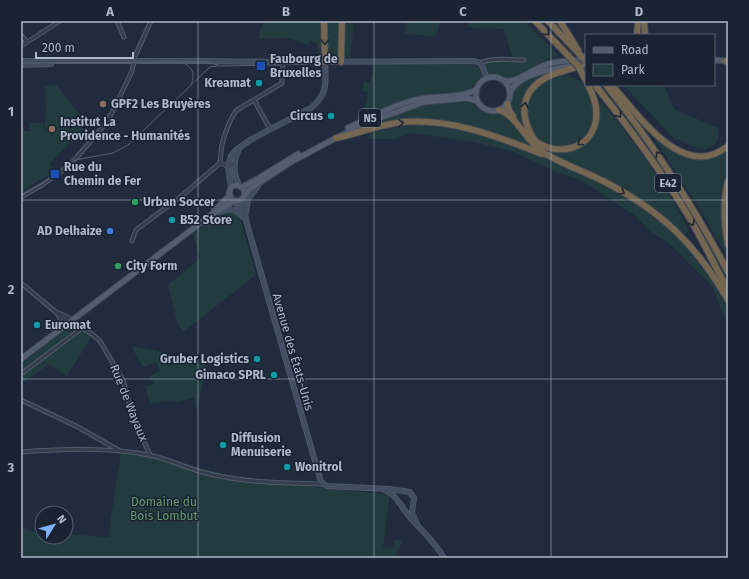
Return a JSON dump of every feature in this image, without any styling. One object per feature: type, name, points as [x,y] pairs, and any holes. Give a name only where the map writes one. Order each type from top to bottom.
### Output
[{"type":"highway","points":[[324,21],[325,62]]},
{"type":"highway","points":[[341,62],[342,21]]},
{"type":"highway","points":[[535,21],[559,46],[584,63]]},
{"type":"highway","points":[[548,21],[572,44]]},
{"type":"highway","points":[[560,21],[584,63]]},
{"type":"highway","points":[[637,34],[638,21]]},
{"type":"highway","points":[[644,21],[645,34]]},
{"type":"highway","points":[[535,141],[528,129],[524,116],[524,103],[529,93],[539,83],[550,76],[584,63]]},
{"type":"highway","points":[[507,104],[512,115],[535,141],[545,147],[560,150],[574,147],[586,139],[595,124],[597,116],[595,102],[588,86]]},
{"type":"highway","name":"E42","points":[[596,86],[644,148],[689,217],[728,290]]},
{"type":"highway","name":"E42","points":[[607,86],[674,177],[696,212],[728,272]]},
{"type":"highway","points":[[611,86],[654,132],[678,151],[686,154],[703,156],[713,155],[722,151],[728,146]]},
{"type":"highway","points":[[499,110],[508,114],[541,151],[622,191],[666,222],[682,236],[699,255],[728,300]]},
{"type":"highway","points":[[336,138],[397,123],[437,123],[478,131],[522,146],[553,159],[557,159]]},
{"type":"highway","points":[[728,180],[724,218],[728,245]]},
{"type":"main road","points":[[715,60],[727,61]]},
{"type":"main road","points":[[477,101],[476,90],[481,82],[487,78],[496,78],[504,81],[514,80],[548,64],[556,62],[584,63]]},
{"type":"main road","points":[[499,110],[507,104],[510,94],[516,84],[544,70],[584,63]]},
{"type":"main road","points":[[504,81],[510,94]]},
{"type":"main road","name":"N5","points":[[231,187],[240,186],[261,178],[290,158],[334,135],[394,108],[417,100],[462,95],[476,90]]},
{"type":"main road","name":"N5","points":[[242,200],[250,189],[291,162],[336,138],[377,119],[418,103],[463,98],[477,101],[482,108],[490,112],[499,110]]},
{"type":"main road","points":[[240,186],[245,194]]},
{"type":"main road","points":[[212,215],[217,207],[229,196],[231,187]]},
{"type":"main road","points":[[229,196],[234,201]]},
{"type":"main road","points":[[21,359],[212,215],[234,201],[242,200]]},
{"type":"street","points":[[21,46],[60,21]]},
{"type":"street","points":[[117,21],[124,37]]},
{"type":"street","points":[[21,197],[50,180],[70,165],[102,128],[112,113],[132,71],[151,21]]},
{"type":"street","points":[[21,35],[27,42]]},
{"type":"street","points":[[21,65],[207,61],[280,65],[325,62],[475,61],[480,63],[491,60],[524,60]]},
{"type":"street","points":[[21,61],[134,63]]},
{"type":"street","points":[[231,187],[230,163],[234,153],[239,148],[270,129],[311,108],[320,99],[325,87],[325,62]]},
{"type":"street","points":[[480,63],[487,78]]},
{"type":"street","points":[[132,241],[136,230],[184,194],[220,161],[220,153],[233,114],[236,110],[282,83],[280,65]]},
{"type":"street","points":[[254,100],[270,129]]},
{"type":"street","points":[[220,161],[230,163]]},
{"type":"street","points":[[230,163],[240,186]]},
{"type":"street","points":[[212,215],[232,209],[244,215],[248,199],[261,181]]},
{"type":"street","name":"Avenue des États-Unis","points":[[242,200],[244,215],[320,480],[323,484]]},
{"type":"street","name":"Avenue des États-Unis","points":[[234,201],[244,215]]},
{"type":"street","name":"Rue de Wayaux","points":[[21,283],[56,312],[68,317],[70,321],[100,341],[120,374],[133,417],[150,455]]},
{"type":"street","points":[[56,312],[60,318],[59,330]]},
{"type":"street","points":[[21,374],[82,328]]},
{"type":"street","points":[[21,400],[78,427],[121,452]]},
{"type":"street","points":[[21,452],[52,449],[121,452],[150,455],[196,470],[233,479],[264,482],[323,484],[327,486],[408,492],[412,494],[414,498],[412,513],[417,524]]},
{"type":"street","points":[[385,490],[391,493],[398,501],[444,558]]},
{"type":"street","points":[[398,501],[399,496],[403,492]]},
{"type":"street","points":[[402,507],[406,508],[412,505]]},
{"type":"green space","points":[[264,21],[324,21],[325,58],[318,59],[316,42],[310,40],[308,45],[288,38],[260,39],[259,32]]},
{"type":"green space","points":[[327,21],[340,21],[339,55],[335,59],[330,59],[328,57]]},
{"type":"green space","points":[[344,21],[354,21],[350,58],[346,57],[344,50]]},
{"type":"green space","points":[[406,21],[440,21],[436,36],[405,34]]},
{"type":"green space","points":[[470,21],[524,21],[559,56],[549,58],[508,82],[500,77],[488,74],[484,64],[491,60],[522,60],[512,56],[504,29],[466,27]]},
{"type":"green space","points":[[374,64],[476,65],[479,66],[482,75],[465,93],[434,94],[417,97],[363,118],[368,92],[362,91],[364,82],[370,83]]},
{"type":"green space","points":[[543,70],[559,70],[544,79],[526,100],[528,134],[509,109],[514,88]]},
{"type":"green space","points":[[566,75],[579,81],[588,91],[593,104],[594,117],[590,129],[582,139],[571,145],[555,146],[541,141],[537,137],[529,121],[528,108],[531,96],[540,85]]},
{"type":"green space","name":"Institut La Providence - Humanités","points":[[57,85],[82,117],[82,130],[50,163],[54,171],[21,192],[21,111],[24,131],[33,131],[29,130],[29,123],[43,123],[45,130],[45,86]]},
{"type":"green space","points":[[624,86],[664,86],[674,109],[718,128],[719,136],[715,144],[705,149],[696,148],[674,138]]},
{"type":"green space","points":[[597,97],[620,124],[648,163],[669,194],[689,232],[684,234],[644,204],[547,153],[539,146],[554,152],[565,153],[576,150],[580,147],[597,122],[599,110]]},
{"type":"green space","points":[[471,101],[485,113],[498,113],[506,115],[542,153],[513,140],[479,128],[445,121],[413,120],[362,130],[363,127],[419,105]]},
{"type":"green space","points":[[425,125],[461,130],[522,148],[565,166],[631,201],[674,233],[712,278],[728,304],[728,327],[713,288],[671,245],[650,231],[634,215],[581,180],[561,174],[512,151],[469,141],[411,133],[396,139],[368,139],[370,133],[401,127]]},
{"type":"green space","points":[[651,134],[672,151],[688,157],[704,159],[728,150],[728,170],[723,190],[721,208],[724,240],[728,258],[695,201]]},
{"type":"green space","points":[[227,209],[238,211],[256,275],[184,331],[178,325],[168,285],[201,258],[192,234]]},
{"type":"green space","points":[[71,321],[91,337],[67,376],[49,364],[21,384],[21,365]]},
{"type":"green space","points":[[131,346],[160,351],[206,365],[197,412],[194,397],[176,403],[175,400],[150,404],[145,386],[154,384],[149,376],[160,371],[156,362],[143,367]]},
{"type":"green space","name":"Domaine du Bois Lombut","points":[[121,452],[154,457],[250,480],[390,495],[383,548],[395,547],[394,540],[403,541],[394,558],[21,558],[21,527],[34,532],[34,545],[74,545],[74,535],[108,537]]},
{"type":"tram line","points":[[21,63],[205,62],[219,65]]},
{"type":"tram line","points":[[182,63],[191,68],[193,74],[191,84]]},
{"type":"tram line","points":[[21,196],[45,182],[75,160],[113,153],[128,145],[210,67],[280,65]]},
{"type":"place","name":"Faubourg de Bruxelles","points":[[261,66]]},
{"type":"place","name":"Kreamat","points":[[259,83]]},
{"type":"place","name":"GPF2 Les Bruyères","points":[[103,104]]},
{"type":"place","name":"Circus","points":[[331,116]]},
{"type":"place","name":"Institut La Providence - Humanités","points":[[52,129]]},
{"type":"place","name":"Rue du Chemin de Fer","points":[[55,174]]},
{"type":"place","name":"Urban Soccer","points":[[135,202]]},
{"type":"place","name":"B52 Store","points":[[172,220]]},
{"type":"place","name":"AD Delhaize","points":[[110,231]]},
{"type":"place","name":"City Form","points":[[118,266]]},
{"type":"place","name":"Euromat","points":[[37,325]]},
{"type":"place","name":"Gruber Logistics","points":[[257,359]]},
{"type":"place","name":"Gimaco SPRL","points":[[274,375]]},
{"type":"place","name":"Diffusion Menuiserie","points":[[223,445]]},
{"type":"place","name":"Wonitrol","points":[[287,467]]}]
